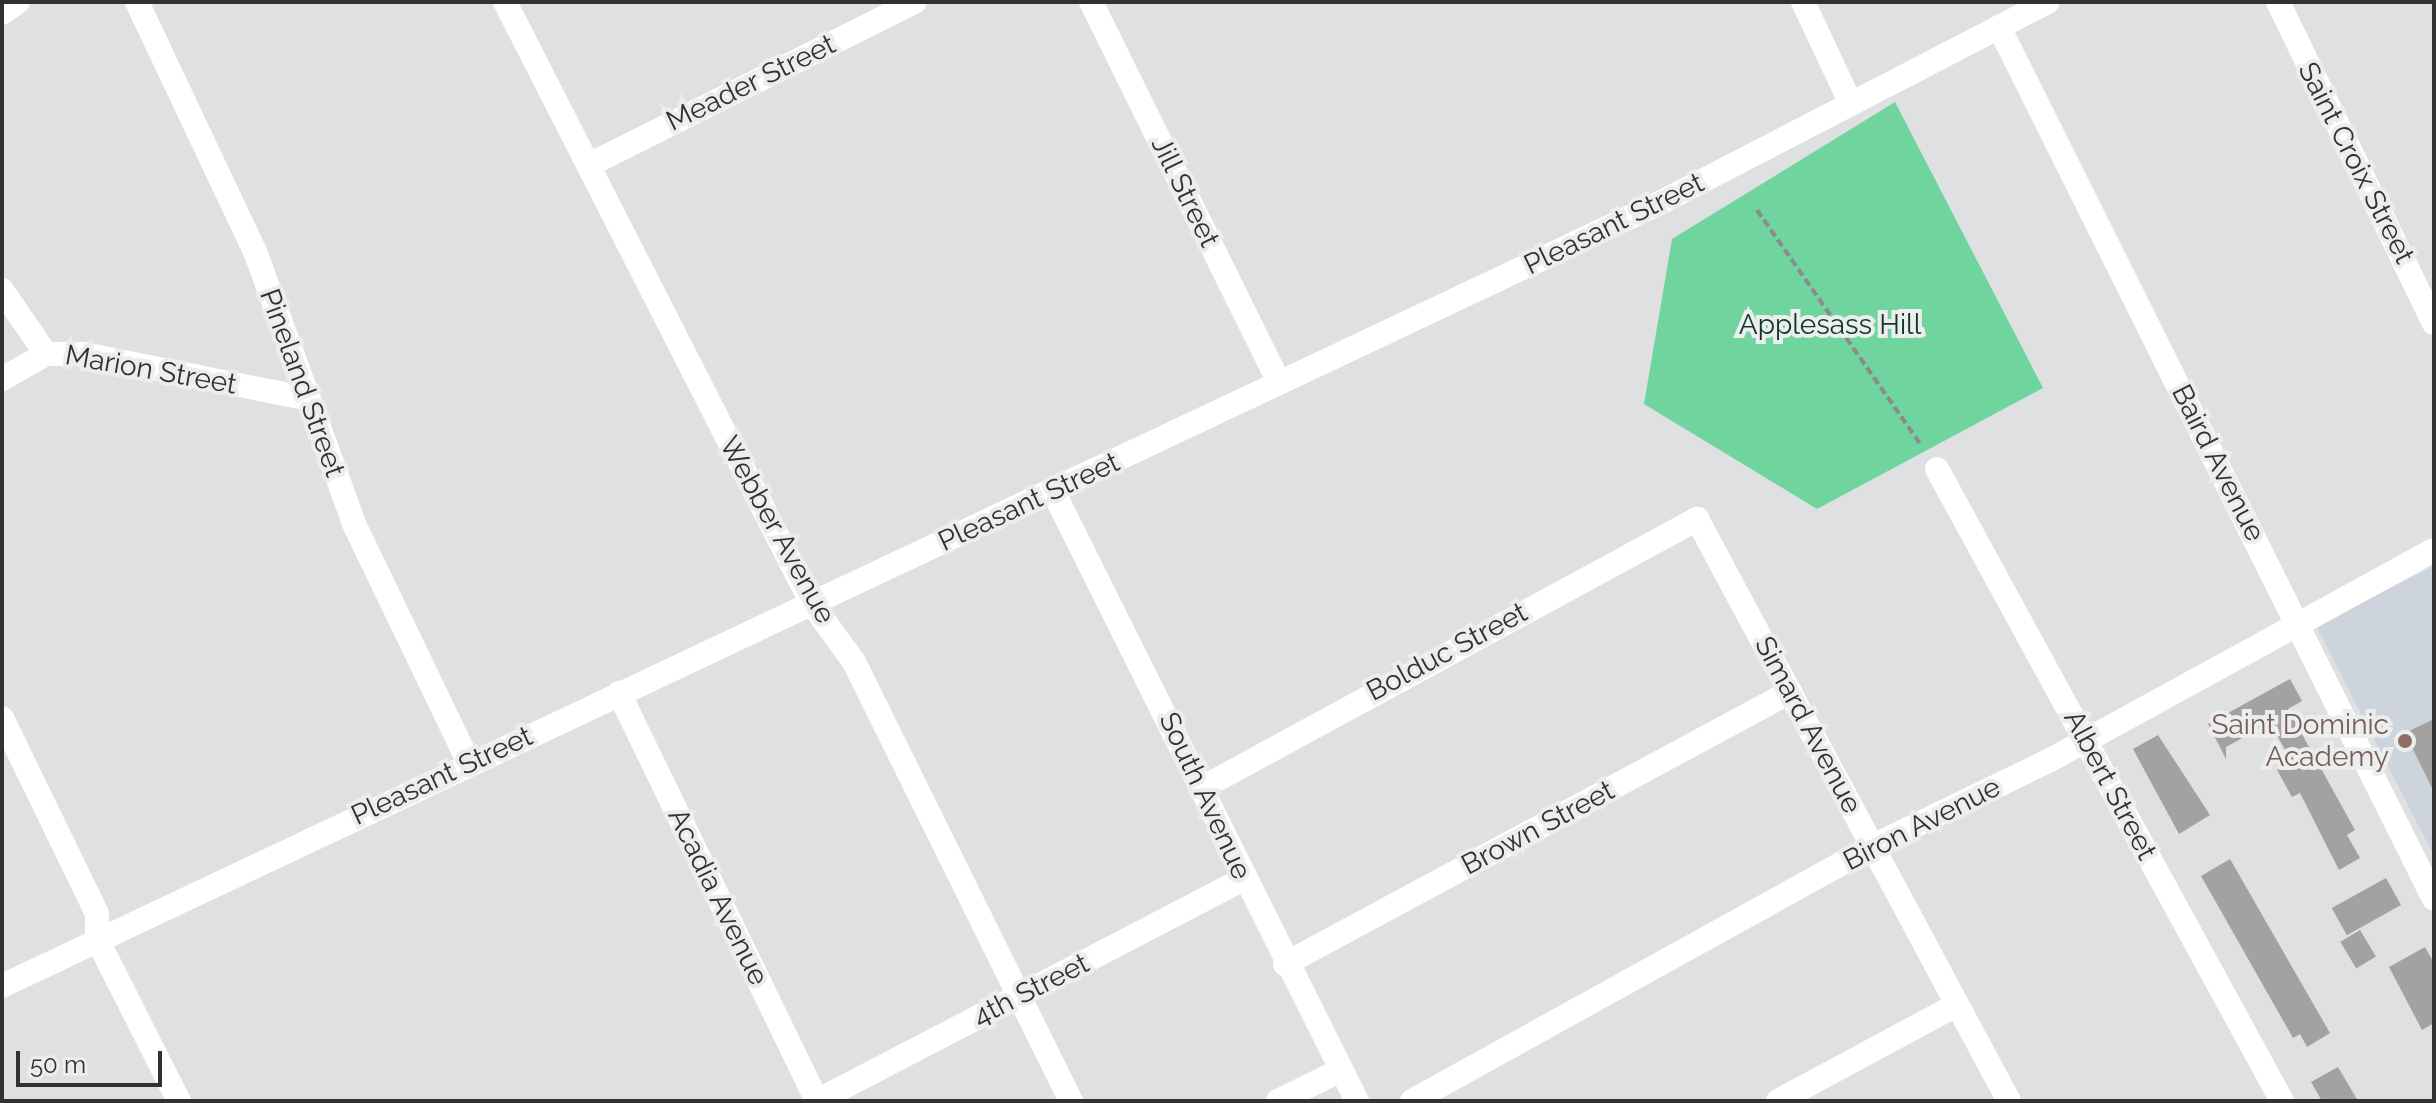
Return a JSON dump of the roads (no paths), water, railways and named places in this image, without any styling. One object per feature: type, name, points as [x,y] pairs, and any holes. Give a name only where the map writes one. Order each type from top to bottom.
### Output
[{"type":"street","points":[[2,13],[18,2]]},
{"type":"street","name":"Pineland Street","points":[[137,2],[256,254],[305,398],[381,584],[469,763]]},
{"type":"street","name":"Webber Avenue","points":[[505,2],[812,604],[854,662],[1071,1101]]},
{"type":"street","name":"Meader Street","points":[[589,165],[914,2]]},
{"type":"street","name":"Jill Street","points":[[1091,2],[1279,382]]},
{"type":"street","points":[[1803,2],[1851,104]]},
{"type":"street","name":"Pleasant Street","points":[[2,986],[1656,205],[2048,2]]},
{"type":"street","name":"Saint Croix Street","points":[[2278,2],[2434,323]]},
{"type":"street","name":"Baird Avenue","points":[[1999,27],[2434,899]]},
{"type":"street","points":[[2,290],[46,354]]},
{"type":"street","name":"Marion Street","points":[[2,379],[46,354],[127,359],[305,398]]},
{"type":"street","name":"Albert Street","points":[[1937,469],[2282,1101]]},
{"type":"street","name":"South Avenue","points":[[1053,491],[1285,964],[1357,1101]]},
{"type":"street","name":"Bolduc Street","points":[[1200,789],[1697,519]]},
{"type":"street","name":"Simard Avenue","points":[[1697,519],[2009,1101]]},
{"type":"street","name":"Biron Avenue","points":[[1412,1101],[1873,846],[2086,740],[2299,627],[2434,550]]},
{"type":"street","name":"Brown Street","points":[[1285,964],[1790,692]]},
{"type":"street","name":"Acadia Avenue","points":[[619,693],[817,1101]]},
{"type":"street","points":[[2,718],[97,914],[97,939],[179,1101]]},
{"type":"street","name":"4th Street","points":[[817,1101],[1244,879]]},
{"type":"street","points":[[1778,1101],[1956,1005]]},
{"type":"street","points":[[1278,1101],[1339,1071]]},
{"type":"place","name":"Saint Dominic Academy","points":[[2405,741]]},
{"type":"park label","name":"Applesass Hill","points":[[1830,325]]}]
